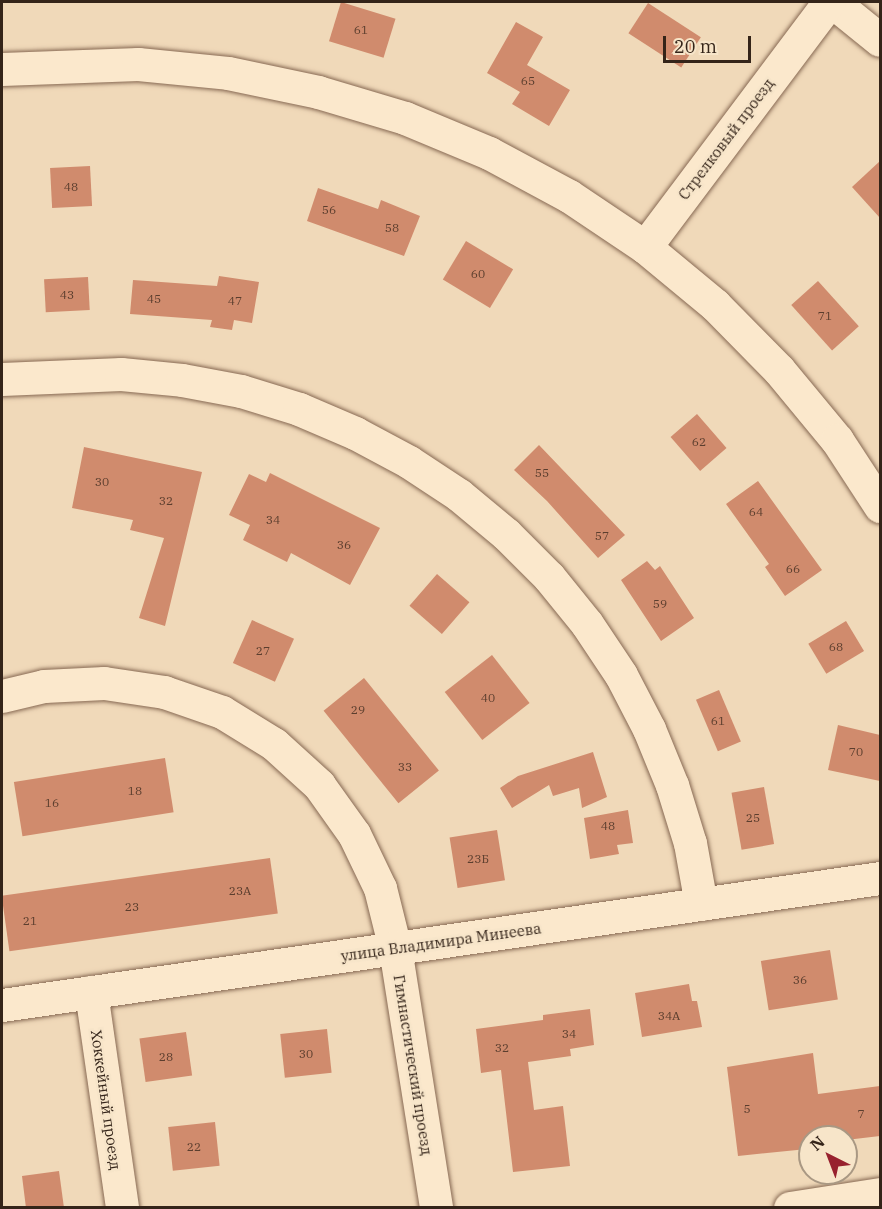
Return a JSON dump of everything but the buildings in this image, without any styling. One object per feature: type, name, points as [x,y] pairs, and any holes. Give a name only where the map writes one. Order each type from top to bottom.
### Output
[{"type":"street","name":"Стрелковый проезд","points":[[645,247],[829,2]]},
{"type":"street","points":[[833,2],[880,40]]},
{"type":"street","points":[[2,69],[138,64],[228,73],[318,92],[405,118],[489,153],[569,196],[645,247],[715,305],[779,370],[837,440],[880,506]]},
{"type":"street","points":[[2,379],[121,374],[241,392],[299,409],[355,433],[459,495],[549,577],[587,624],[621,675],[649,729],[672,785],[690,843],[701,904]]},
{"type":"street","name":"Гимнастический проезд","points":[[2,696],[44,686],[104,683],[165,692],[222,712],[273,744],[319,784],[354,834],[380,888],[395,948],[436,1208]]},
{"type":"street","name":"улица Владимира Минеева","points":[[2,1005],[880,878]]},
{"type":"street","name":"Хоккейный проезд","points":[[91,992],[122,1208]]},
{"type":"street","points":[[790,1208],[880,1194]]}]
